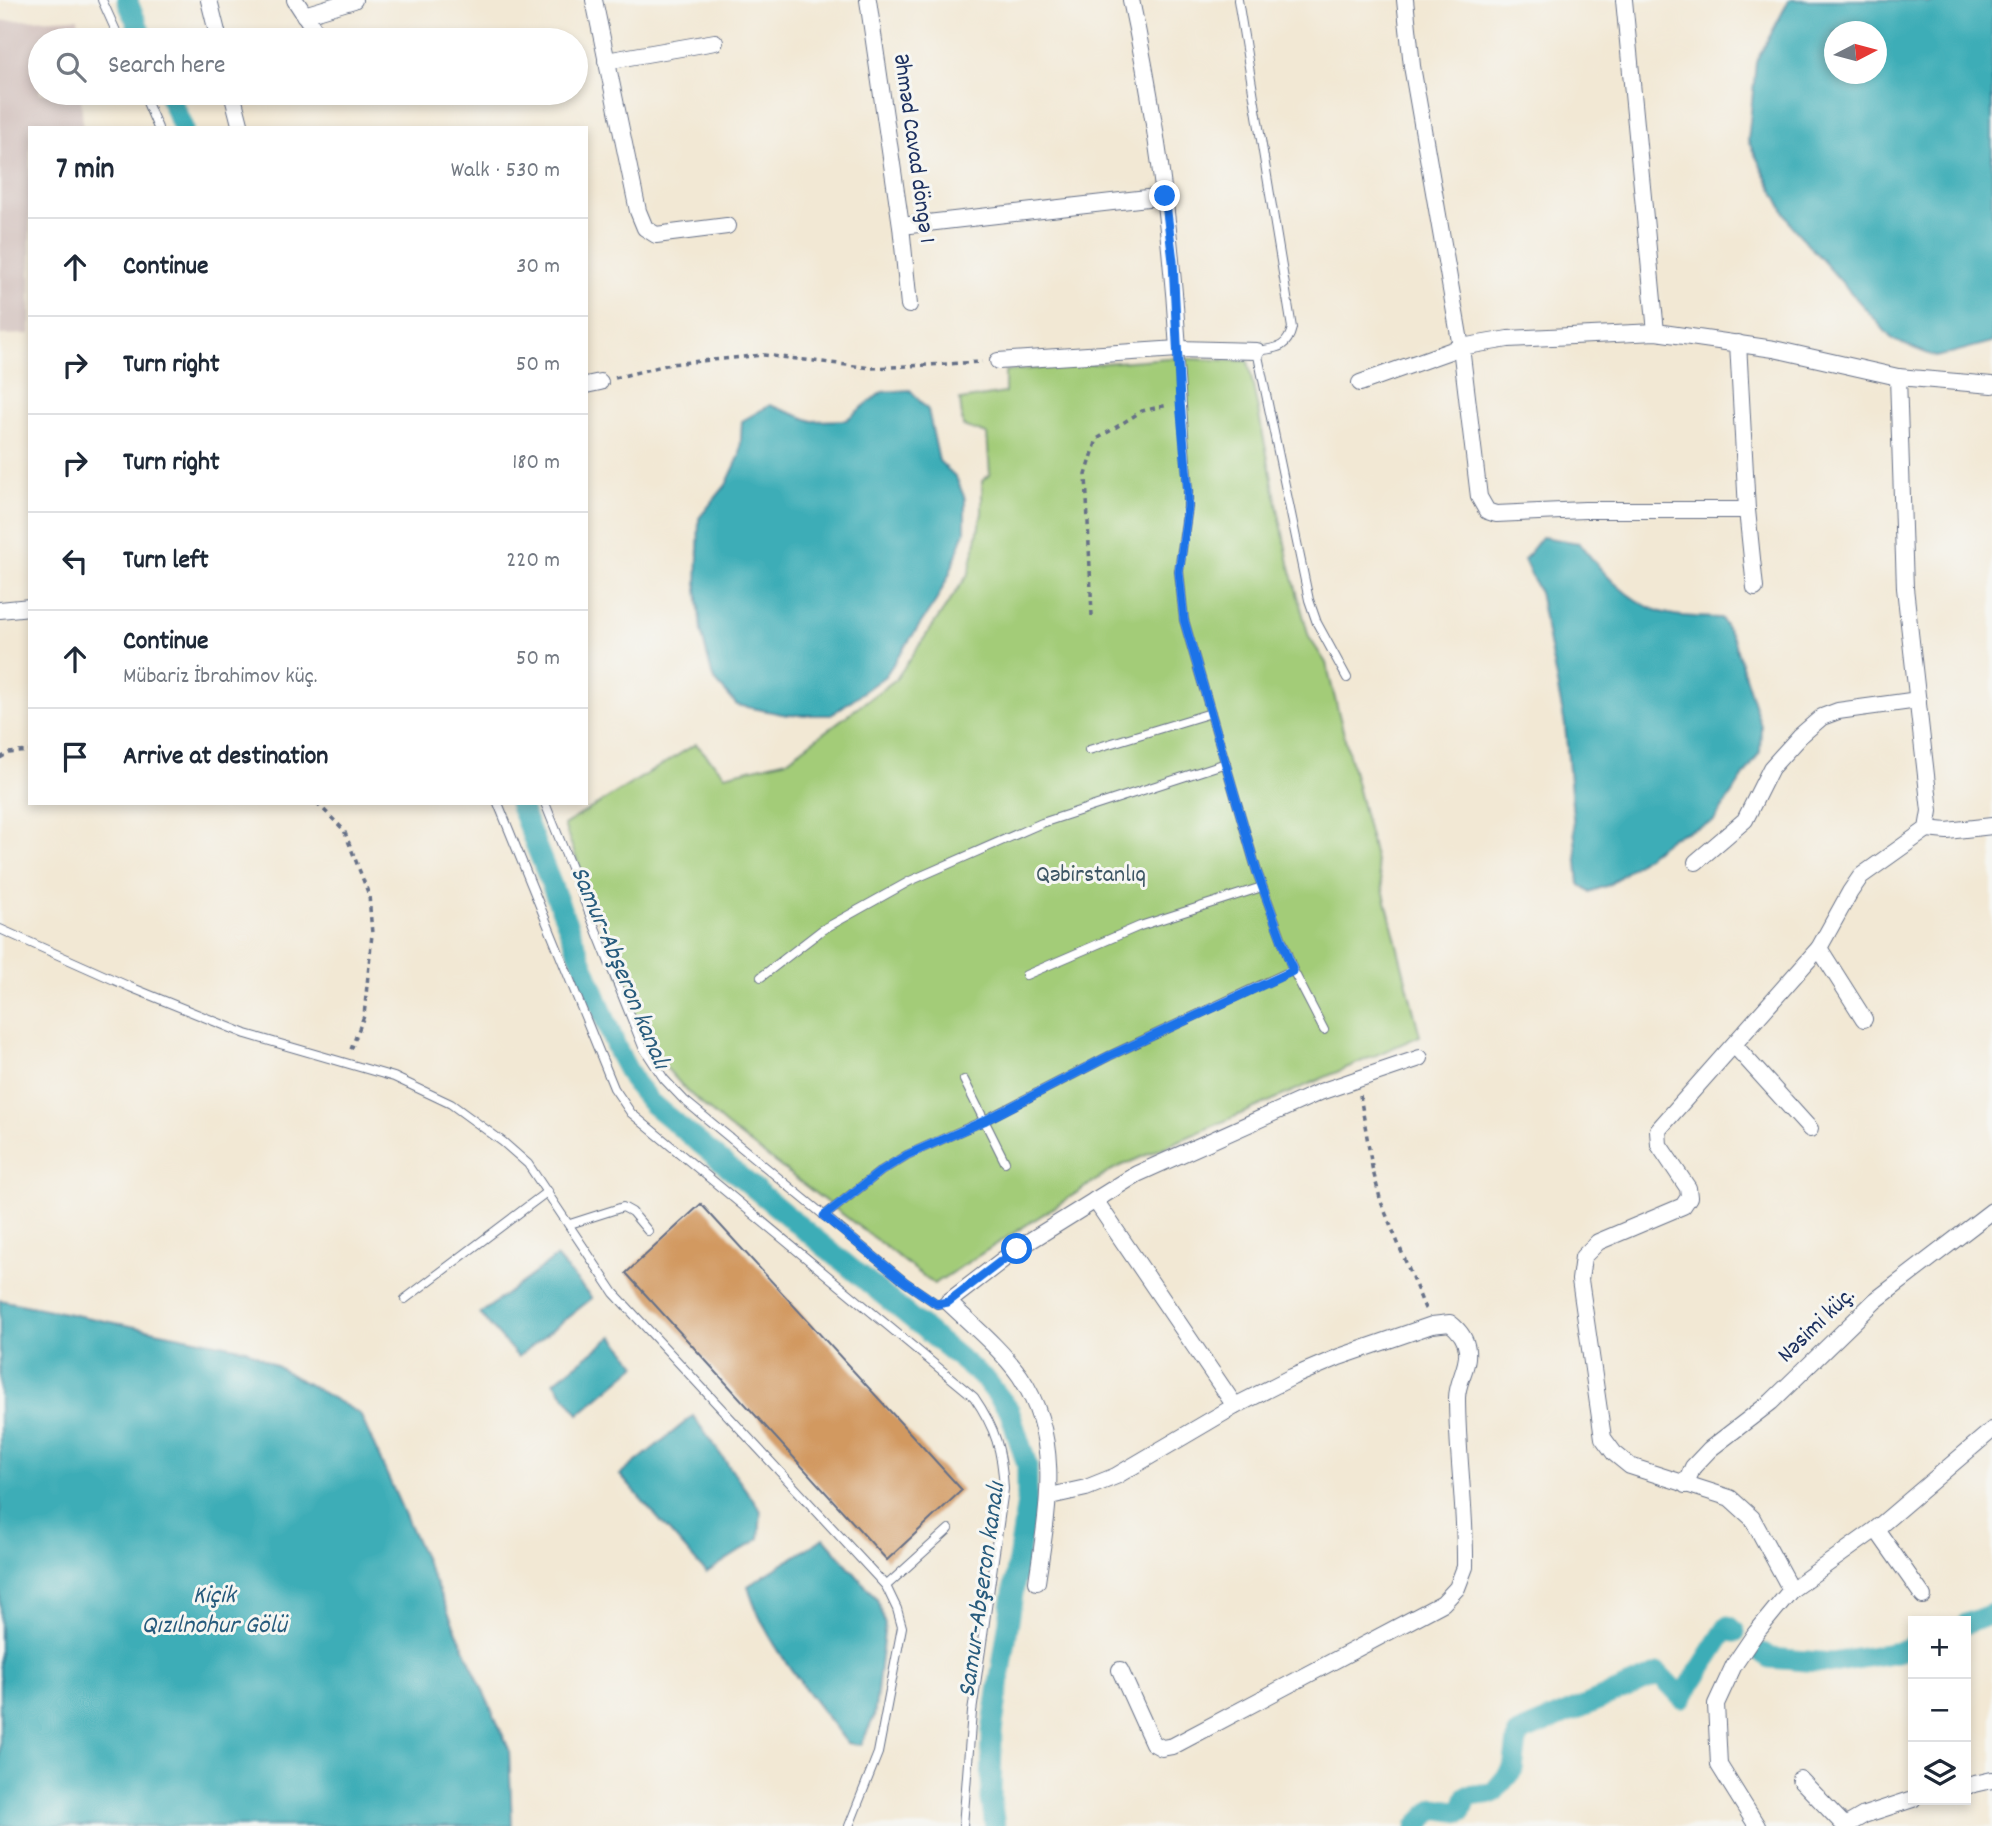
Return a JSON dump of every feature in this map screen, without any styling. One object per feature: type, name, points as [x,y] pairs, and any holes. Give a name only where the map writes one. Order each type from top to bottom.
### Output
[{"type":"street","points":[[209,0],[216,28]]},
{"type":"street","points":[[295,0],[313,28]]},
{"type":"street","points":[[304,15],[354,0]]},
{"type":"street","points":[[594,0],[638,211],[645,228],[656,236],[727,226]]},
{"type":"street","name":"Əhməd Cavad döngə 1","points":[[868,0],[901,226],[909,305]]},
{"type":"street","points":[[1131,0],[1154,119],[1165,196],[1173,261],[1178,349]]},
{"type":"street","points":[[1405,0],[1412,66],[1461,347],[1479,497],[1487,511],[1496,514],[1572,510],[1747,510]]},
{"type":"street","points":[[1624,0],[1657,332]]},
{"type":"street","points":[[606,61],[715,42]]},
{"type":"street","points":[[235,105],[240,126]]},
{"type":"street","points":[[901,226],[1165,196]]},
{"type":"street","points":[[1360,383],[1461,347],[1508,340],[1657,332],[1785,351],[1898,377],[1992,385]]},
{"type":"street","points":[[1738,343],[1747,510],[1755,588]]},
{"type":"street","points":[[998,361],[1178,349],[1256,351]]},
{"type":"street","points":[[1898,377],[1905,588],[1930,811],[1927,829]]},
{"type":"street","points":[[0,610],[28,607]]},
{"type":"street","points":[[1696,862],[1745,820],[1771,768],[1800,736],[1822,717],[1838,711],[1918,700]]},
{"type":"street","points":[[1791,1590],[1752,1518],[1730,1498],[1630,1466],[1614,1453],[1603,1438],[1580,1280],[1583,1257],[1598,1242],[1683,1206],[1689,1197],[1688,1188],[1659,1145],[1658,1130],[1819,948],[1861,876],[1927,829],[1947,831],[1992,826]]},
{"type":"street","points":[[1819,948],[1864,1019]]},
{"type":"street","points":[[1734,1045],[1810,1129]]},
{"type":"street","points":[[1037,1582],[1049,1496],[1047,1444],[1035,1407],[1020,1377],[948,1302],[1017,1249],[1137,1174],[1320,1092],[1420,1058]]},
{"type":"street","points":[[1094,1200],[1235,1406]]},
{"type":"street","name":"Nəsimi küç.","points":[[1685,1485],[1693,1467],[1710,1449],[1771,1402],[1876,1300],[1992,1211]]},
{"type":"street","points":[[1049,1496],[1086,1488],[1116,1476],[1235,1406],[1304,1372],[1432,1325],[1450,1323],[1458,1329],[1467,1348],[1467,1362],[1456,1394],[1465,1567],[1457,1588],[1443,1603],[1173,1746],[1162,1748],[1153,1743],[1120,1670]]},
{"type":"street","points":[[1757,1826],[1720,1765],[1716,1704],[1734,1665],[1791,1590],[1876,1529],[1992,1430]]},
{"type":"street","points":[[1876,1529],[1923,1595]]},
{"type":"street","points":[[1800,1779],[1845,1826],[1864,1815],[1908,1801]]},
{"type":"street","points":[[1971,1785],[1992,1780]]},
{"type":"lane","points":[[102,0],[115,28]]},
{"type":"lane","points":[[1238,0],[1292,328],[1289,339],[1279,348],[1256,351],[1309,600],[1317,623],[1347,678]]},
{"type":"lane","points":[[148,105],[157,126]]},
{"type":"lane","points":[[1178,349],[1188,490],[1179,572],[1184,620],[1262,887],[1293,971],[1324,1030]]},
{"type":"lane","points":[[1089,750],[1211,713]]},
{"type":"lane","points":[[761,977],[822,930],[910,881],[1042,823],[1226,763]]},
{"type":"lane","points":[[499,805],[614,1088],[631,1113],[974,1397],[998,1437],[1003,1462],[1004,1489],[972,1712],[963,1826]]},
{"type":"lane","points":[[546,805],[638,1036],[664,1079],[684,1100],[925,1297],[937,1304],[948,1302]]},
{"type":"lane","points":[[1026,975],[1140,926],[1262,887]]},
{"type":"lane","points":[[0,929],[130,987],[246,1034],[394,1077],[451,1104],[528,1164],[614,1293],[886,1586],[902,1627],[878,1753],[849,1826]]},
{"type":"lane","points":[[824,1216],[881,1171],[907,1155],[984,1121],[1109,1056],[1293,971]]},
{"type":"lane","points":[[964,1080],[1004,1162]]},
{"type":"lane","points":[[405,1299],[548,1191]]},
{"type":"lane","points":[[570,1224],[623,1207],[632,1212],[648,1231]]},
{"type":"lane","points":[[886,1586],[949,1529]]},
{"type":"path","points":[[593,383],[670,364],[764,355],[872,368],[998,361]]},
{"type":"path","points":[[1092,616],[1086,475],[1097,439],[1142,411],[1180,402]]},
{"type":"path","points":[[0,758],[9,753],[28,751]]},
{"type":"path","points":[[319,805],[344,830],[369,895],[372,934],[363,1016],[346,1062]]},
{"type":"path","points":[[1357,1079],[1381,1202],[1432,1325]]},
{"type":"shaded area","points":[[78,18],[78,28],[28,28],[28,105],[82,105],[83,126],[28,126],[28,334],[0,335],[0,21]]},
{"type":"green space","name":"Qəbirstanlıq","points":[[1167,358],[1248,361],[1289,563],[1309,637],[1326,663],[1420,1036],[1114,1169],[934,1284],[727,1126],[687,1091],[659,1060],[635,1016],[564,825],[696,744],[725,775],[787,760],[896,679],[969,573],[982,513],[982,481],[990,474],[987,434],[963,426],[960,400],[1005,393],[1005,371]]},
{"type":"water","points":[[1789,0],[1920,0],[1928,3],[1940,0],[1992,0],[1992,342],[1936,357],[1893,340],[1791,225],[1748,141],[1756,62]]},
{"type":"water","points":[[910,390],[928,410],[939,461],[956,477],[965,499],[965,531],[936,601],[885,676],[831,715],[787,715],[737,705],[713,678],[701,631],[697,588],[699,518],[726,485],[740,455],[742,421],[770,405],[812,421],[846,420],[882,392]]},
{"type":"water","points":[[1542,537],[1579,543],[1615,583],[1648,607],[1675,615],[1721,618],[1734,641],[1761,726],[1760,752],[1713,822],[1672,837],[1609,885],[1589,892],[1579,884],[1565,725],[1539,592],[1524,560]]},
{"type":"water","points":[[556,1257],[592,1298],[518,1357],[480,1314]]},
{"type":"water","name":"Kiçik Qızılnohur Gölü","points":[[0,1300],[246,1349],[360,1414],[509,1749],[512,1826],[0,1826]]},
{"type":"water","points":[[613,1336],[637,1365],[579,1414],[554,1382]]},
{"type":"water","points":[[693,1416],[761,1511],[759,1539],[706,1573],[620,1475]]},
{"type":"water","points":[[824,1538],[877,1599],[885,1624],[874,1717],[861,1745],[847,1743],[790,1668],[765,1627],[748,1586]]},
{"type":"building","points":[[701,1204],[962,1490],[887,1560],[626,1273]]},
{"type":"waterway","name":"Samur-Abşeron kanalı","points":[[127,0],[139,28]]},
{"type":"waterway","name":"Samur-Abşeron kanalı","points":[[173,105],[182,126]]},
{"type":"waterway","name":"Samur-Abşeron kanalı","points":[[520,805],[619,1054],[634,1082],[651,1103],[986,1380],[1009,1410],[1027,1465],[1027,1502],[992,1731],[991,1799],[995,1826]]},
{"type":"waterway","points":[[1971,1622],[1992,1614]]},
{"type":"waterway","points":[[1417,1826],[1435,1808],[1461,1812],[1467,1796],[1493,1793],[1513,1769],[1518,1734],[1659,1674],[1682,1698],[1728,1626],[1735,1632]]},
{"type":"waterway","points":[[1763,1653],[1770,1658],[1832,1663],[1898,1652],[1908,1647]]},
{"type":"route","points":[[1017,1249],[966,1290],[948,1302],[937,1304],[905,1282],[824,1216],[881,1171],[907,1155],[984,1121],[1109,1056],[1293,971],[1257,872],[1184,620],[1179,572],[1188,490],[1180,402],[1173,261],[1165,196]]}]
